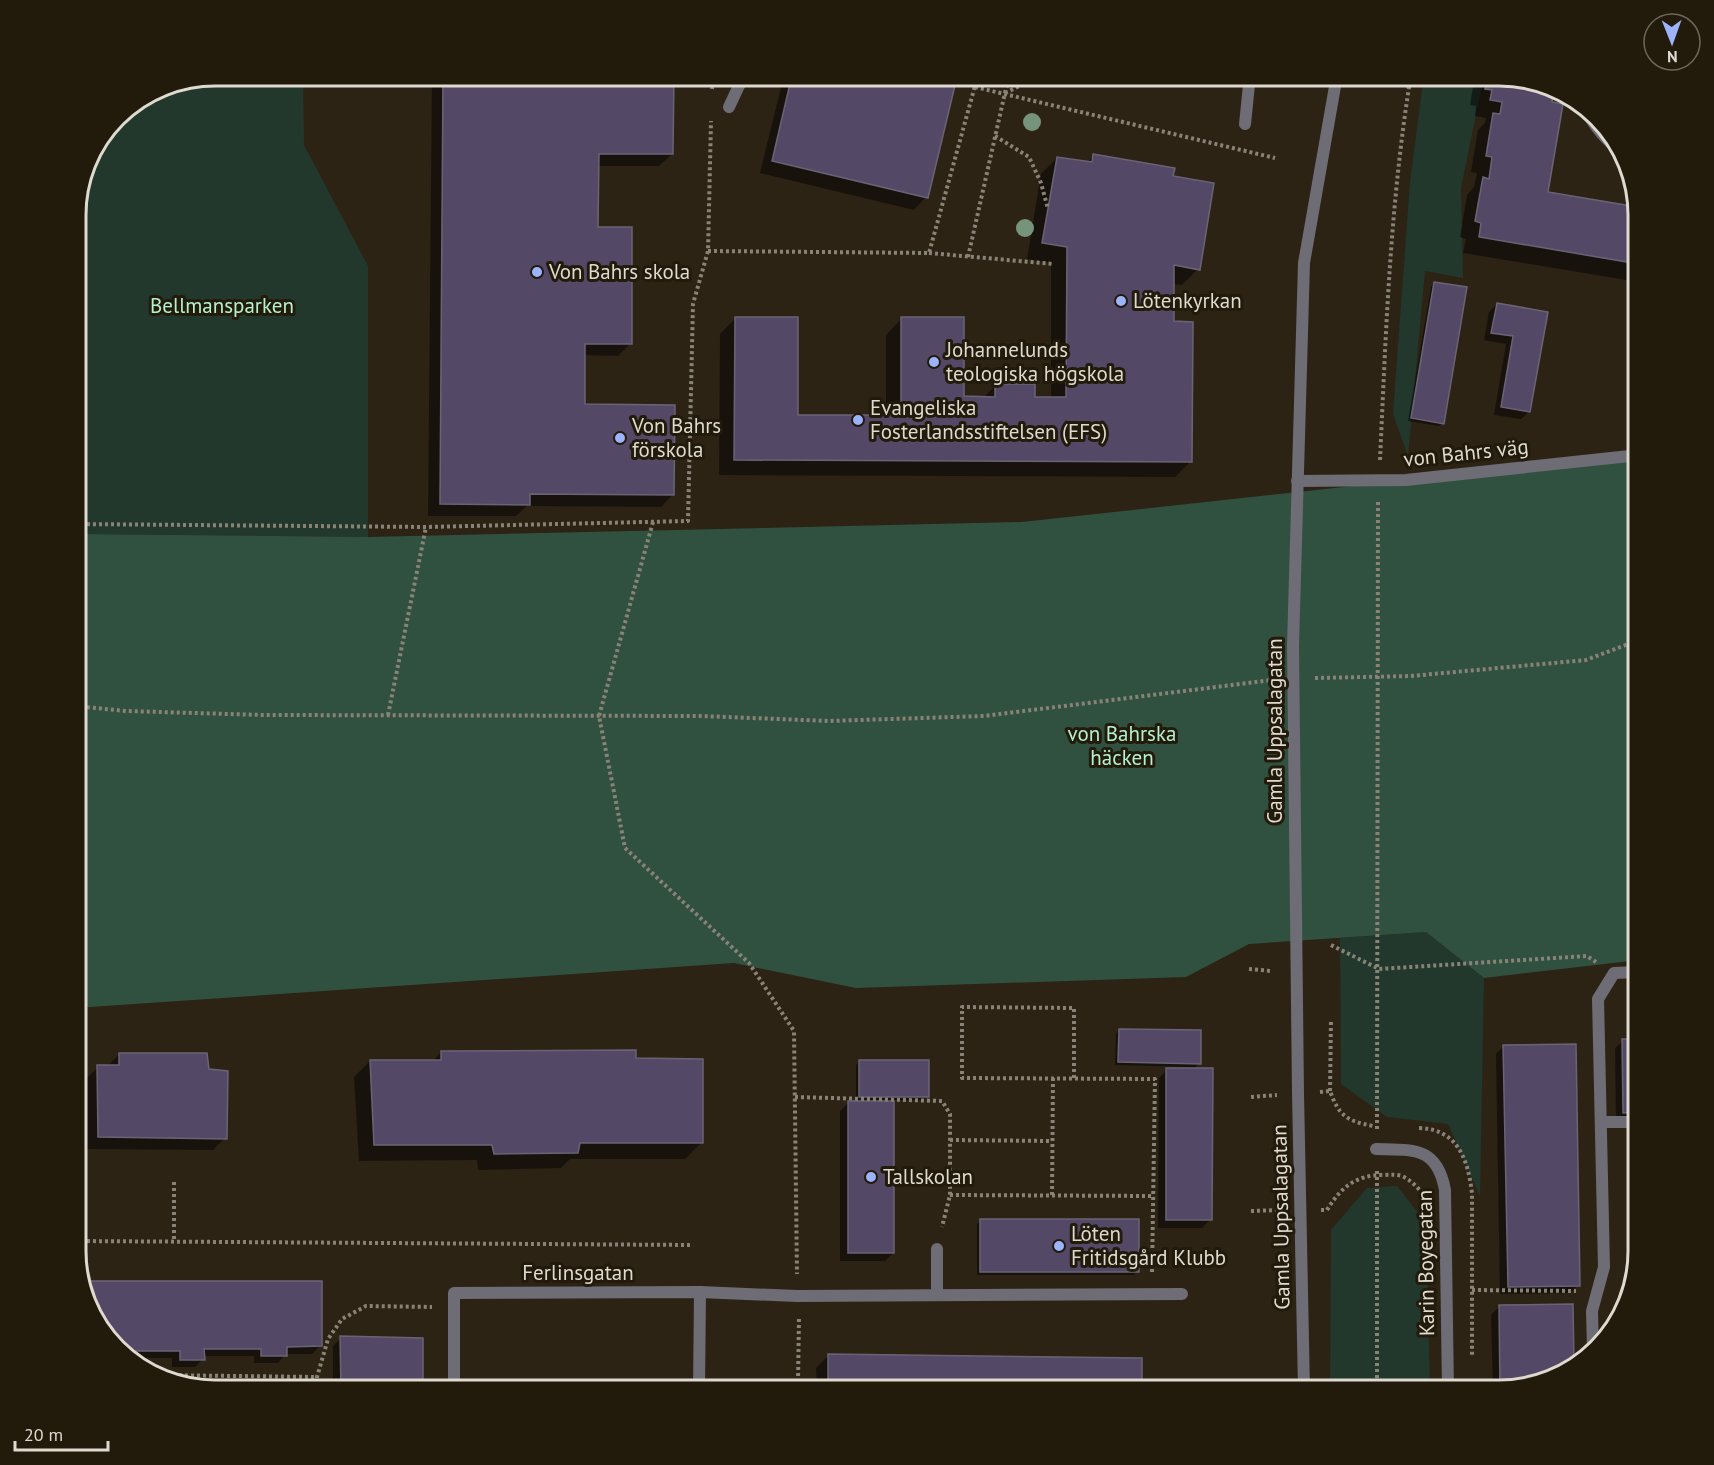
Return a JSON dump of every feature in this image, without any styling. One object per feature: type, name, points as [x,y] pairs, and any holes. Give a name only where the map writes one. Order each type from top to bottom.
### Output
[{"type":"street","points":[[1245,124],[1249,85]]},
{"type":"street","name":"Gamla Uppsalagatan","points":[[1304,1380],[1293,679],[1297,481],[1304,263],[1334,85]]},
{"type":"street","points":[[729,107],[739,86]]},
{"type":"street","name":"von Bahrs väg","points":[[1297,481],[1379,481],[1628,455]]},
{"type":"street","points":[[1593,1338],[1592,1311],[1604,1267],[1598,999],[1614,973],[1628,972]]},
{"type":"street","points":[[1601,1122],[1628,1122]]},
{"type":"street","name":"Karin Boyegatan","points":[[1376,1149],[1414,1149],[1426,1155],[1436,1164],[1443,1176],[1446,1222],[1448,1380]]},
{"type":"street","points":[[937,1249],[937,1295]]},
{"type":"street","points":[[699,1380],[700,1292],[798,1296],[1182,1294]]},
{"type":"street","name":"Ferlinsgatan","points":[[454,1308],[454,1293],[700,1292]]},
{"type":"street","points":[[454,1308],[454,1380]]},
{"type":"path","points":[[968,257],[1006,85]]},
{"type":"path","points":[[1004,94],[1021,85]]},
{"type":"path","points":[[712,86],[712,96]]},
{"type":"path","points":[[929,253],[975,87],[1275,158]]},
{"type":"path","points":[[1377,1380],[1379,481],[1390,281],[1402,128],[1409,87]]},
{"type":"path","points":[[86,524],[426,527],[688,521],[693,304],[708,251],[712,116]]},
{"type":"path","points":[[995,136],[1029,157],[1041,183],[1048,209]]},
{"type":"path","points":[[708,251],[929,253],[1053,264]]},
{"type":"path","points":[[653,522],[600,716],[625,848],[749,963],[794,1031],[798,1380]]},
{"type":"path","points":[[388,715],[426,527]]},
{"type":"path","points":[[86,707],[126,711],[263,715],[701,716],[829,721],[984,716],[1259,681],[1411,676],[1586,660],[1628,644]]},
{"type":"path","points":[[1331,945],[1378,969],[1587,956],[1614,973]]},
{"type":"path","points":[[1249,969],[1271,970]]},
{"type":"path","points":[[1074,1078],[1074,1008],[962,1007],[962,1078],[1155,1079],[1152,1295]]},
{"type":"path","points":[[1331,1020],[1330,1091],[1336,1107],[1345,1117],[1357,1123],[1388,1127]]},
{"type":"path","points":[[1052,1195],[1053,1078]]},
{"type":"path","points":[[1251,1097],[1330,1091]]},
{"type":"path","points":[[795,1096],[942,1101],[950,1114],[950,1195],[937,1249]]},
{"type":"path","points":[[1411,1128],[1434,1128],[1444,1134],[1465,1157],[1470,1175],[1472,1192],[1472,1356]]},
{"type":"path","points":[[950,1140],[1052,1141]]},
{"type":"path","points":[[1251,1211],[1327,1210],[1344,1188],[1363,1176],[1399,1175],[1412,1182],[1446,1222]]},
{"type":"path","points":[[174,1182],[174,1242]]},
{"type":"path","points":[[950,1195],[1153,1196]]},
{"type":"path","points":[[86,1241],[693,1245]]},
{"type":"path","points":[[1447,1289],[1597,1292]]},
{"type":"path","points":[[183,1375],[317,1377],[328,1339],[342,1319],[366,1306],[454,1308]]},
{"type":"green space","points":[[1423,85],[1482,85],[1461,188],[1463,278],[1425,271],[1408,456],[1393,414],[1410,182]]},
{"type":"green space","name":"Bellmansparken","points":[[206,86],[303,86],[304,145],[368,266],[368,537],[86,534],[86,206],[88,190],[95,165],[107,143],[123,123],[143,107],[165,95]]},
{"type":"green space","name":"von Bahrska häcken","points":[[1628,456],[1628,961],[1484,978],[1426,932],[1249,944],[1186,977],[856,988],[734,963],[86,1007],[86,534],[368,537],[1022,522]]},
{"type":"green space","points":[[1426,932],[1484,978],[1480,1196],[1448,1124],[1387,1117],[1341,1084],[1340,938]]},
{"type":"green space","points":[[1397,1186],[1426,1223],[1430,1380],[1330,1380],[1331,1230],[1367,1188]]},
{"type":"building","points":[[955,85],[928,198],[772,161],[790,86]]},
{"type":"building","points":[[1486,85],[1524,88],[1549,95],[1553,97],[1552,102],[1563,104],[1548,192],[1628,205],[1628,262],[1479,237],[1481,223],[1475,221],[1483,177],[1489,179],[1492,157],[1486,156],[1493,113],[1500,114],[1502,102],[1490,100],[1492,90],[1485,89]]},
{"type":"building","name":"Von Bahrs skola","points":[[443,86],[674,86],[673,154],[599,154],[598,227],[632,227],[632,344],[585,344],[585,404],[675,405],[674,495],[530,494],[530,505],[440,504]]},
{"type":"building","name":"Lötenkyrkan","points":[[1093,154],[1175,168],[1173,176],[1214,183],[1200,270],[1174,265],[1174,321],[1193,322],[1192,462],[734,460],[735,317],[798,317],[798,415],[901,415],[901,317],[964,317],[964,396],[995,397],[995,384],[1035,384],[1035,397],[1066,397],[1067,247],[1042,243],[1057,157],[1092,162]]},
{"type":"building","points":[[1434,282],[1467,287],[1444,424],[1411,418]]},
{"type":"building","points":[[1497,303],[1548,312],[1530,412],[1501,407],[1513,336],[1491,333]]},
{"type":"building","points":[[1119,1029],[1201,1030],[1201,1064],[1118,1062]]},
{"type":"building","points":[[1622,1039],[1628,1039],[1628,1113],[1623,1113]]},
{"type":"building","points":[[1576,1044],[1580,1286],[1508,1287],[1503,1045]]},
{"type":"building","points":[[636,1050],[636,1058],[703,1059],[703,1143],[580,1143],[578,1153],[494,1154],[492,1145],[374,1145],[370,1060],[441,1060],[441,1051]]},
{"type":"building","points":[[119,1053],[207,1053],[209,1069],[228,1071],[227,1139],[98,1137],[97,1065],[119,1065]]},
{"type":"building","points":[[859,1060],[929,1060],[929,1097],[859,1097]]},
{"type":"building","points":[[1166,1068],[1213,1068],[1212,1220],[1166,1220]]},
{"type":"building","name":"Tallskolan","points":[[848,1101],[894,1101],[894,1253],[848,1253]]},
{"type":"building","name":"Löten Fritidsgård Klubb","points":[[980,1219],[1139,1219],[1139,1272],[980,1272]]},
{"type":"building","points":[[89,1281],[322,1281],[322,1346],[287,1347],[287,1356],[261,1356],[261,1349],[204,1349],[205,1360],[180,1360],[180,1351],[134,1351],[123,1342],[103,1315]]},
{"type":"building","points":[[1573,1304],[1574,1356],[1549,1370],[1524,1377],[1500,1380],[1499,1305]]},
{"type":"building","points":[[340,1336],[423,1338],[423,1380],[341,1380]]},
{"type":"building","points":[[828,1354],[1142,1358],[1142,1380],[828,1380]]},
{"type":"place","name":"Von Bahrs skola","points":[[537,272]]},
{"type":"place","name":"Lötenkyrkan","points":[[1121,301]]},
{"type":"place","name":"Johannelunds teologiska högskola","points":[[934,362]]},
{"type":"place","name":"Evangeliska Fosterlandsstiftelsen (EFS)","points":[[858,420]]},
{"type":"place","name":"Von Bahrs förskola","points":[[620,438]]},
{"type":"place","name":"Tallskolan","points":[[871,1177]]},
{"type":"place","name":"Löten Fritidsgård Klubb","points":[[1059,1246]]}]
